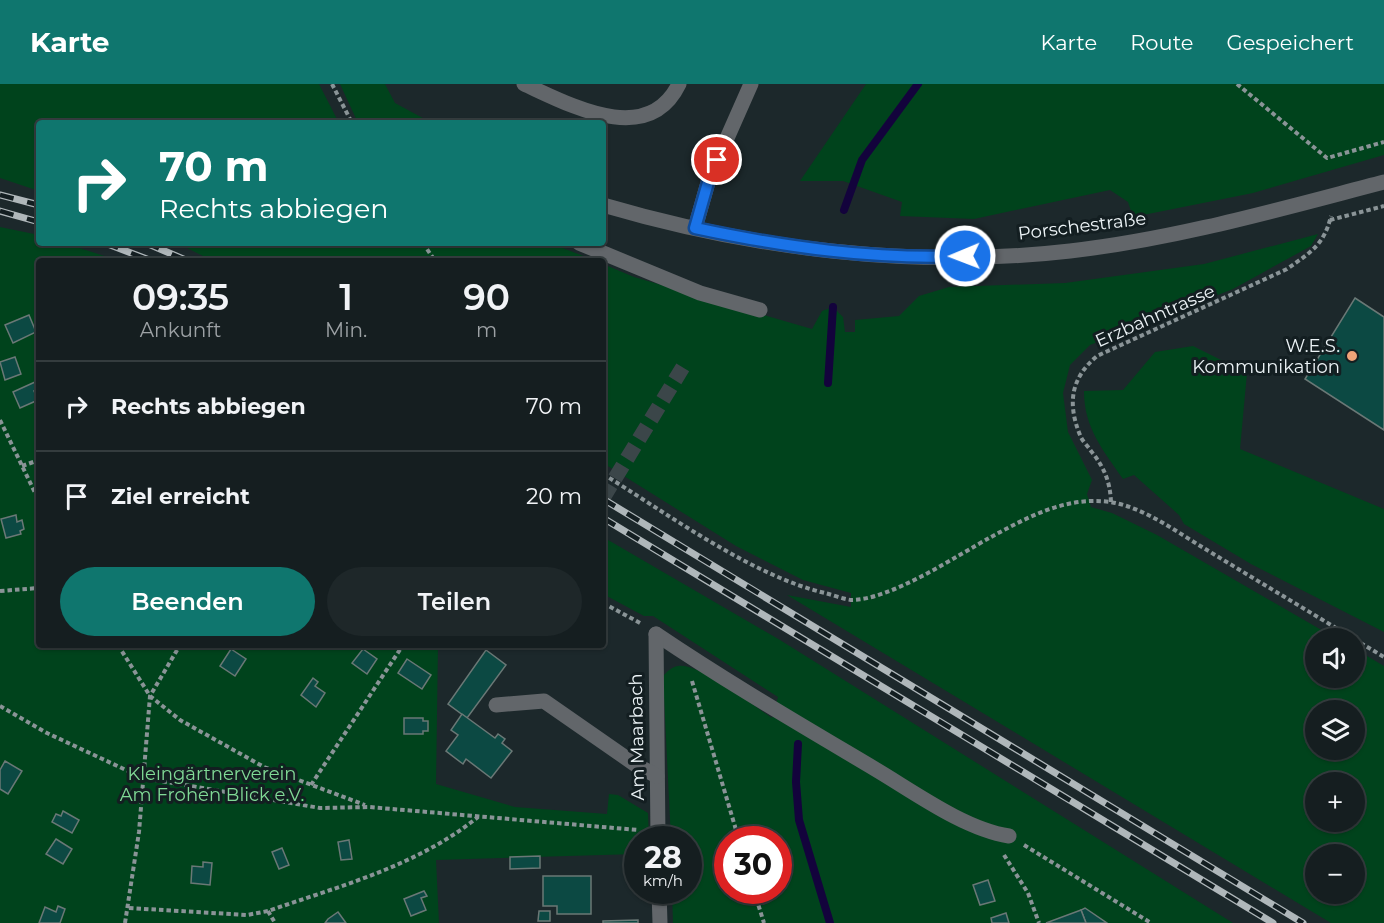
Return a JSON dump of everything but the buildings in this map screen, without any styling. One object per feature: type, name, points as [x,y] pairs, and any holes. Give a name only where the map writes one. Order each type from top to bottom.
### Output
[{"type":"street","points":[[524,84],[599,115],[622,118],[654,112],[667,103],[680,84]]},
{"type":"street","points":[[695,228],[709,179],[751,84]]},
{"type":"street","name":"Porschestraße","points":[[606,206],[753,240],[874,255],[943,257],[1010,255],[1070,251],[1212,227],[1384,182]]},
{"type":"street","points":[[586,246],[700,293],[760,310]]},
{"type":"street","points":[[656,634],[903,786],[988,833],[1009,836]]},
{"type":"street","name":"Am Maarbach","points":[[656,634],[658,826]]},
{"type":"street","points":[[496,705],[544,701],[636,765],[657,776]]},
{"type":"street","points":[[659,904],[660,923]]},
{"type":"path","points":[[332,84],[350,120]]},
{"type":"path","points":[[1237,84],[1328,158],[1384,142]]},
{"type":"path","name":"Erzbahntrasse","points":[[1111,502],[1110,486],[1104,468],[1080,436],[1072,396],[1074,382],[1082,368],[1097,356],[1287,269],[1310,253],[1328,234],[1336,195]]},
{"type":"path","points":[[1330,220],[1384,206]]},
{"type":"path","points":[[0,420],[36,495]]},
{"type":"path","points":[[22,466],[36,461]]},
{"type":"path","points":[[606,476],[755,566],[800,587],[851,600],[875,596],[906,584],[1016,524],[1057,505],[1089,501],[1111,502],[1130,508],[1168,527],[1336,628]]},
{"type":"path","points":[[0,591],[36,588]]},
{"type":"path","points":[[606,605],[656,634]]},
{"type":"path","points":[[1365,646],[1384,657]]},
{"type":"path","points":[[120,648],[150,696],[180,720],[264,767],[369,807]]},
{"type":"path","points":[[125,923],[129,909],[150,696],[178,648]]},
{"type":"path","points":[[311,785],[401,648]]},
{"type":"path","points":[[683,652],[735,826]]},
{"type":"path","points":[[0,706],[47,733],[143,778],[320,808],[369,807],[624,833]]},
{"type":"path","points":[[129,909],[247,915],[268,911],[400,865],[452,838],[478,818]]},
{"type":"path","points":[[988,833],[1028,893],[1039,923]]},
{"type":"path","points":[[1009,836],[1151,923]]},
{"type":"path","points":[[758,904],[764,923]]},
{"type":"path","points":[[268,911],[275,923]]},
{"type":"green space","points":[[0,84],[319,84],[337,120],[36,120],[36,190],[0,178]]},
{"type":"green space","points":[[340,84],[385,84],[395,103],[426,120],[357,120]]},
{"type":"green space","points":[[866,84],[1384,84],[1384,155],[1253,193],[1133,217],[1128,202],[1110,190],[974,219],[900,216],[902,202],[843,181],[800,181]]},
{"type":"green space","name":"Kleingärtnerverein Am Frohen Blick e.V.","points":[[0,227],[36,234],[36,246],[73,246],[111,258],[36,258],[36,648],[438,648],[436,784],[515,807],[607,814],[609,794],[618,795],[648,813],[648,826],[624,826],[624,854],[436,860],[439,923],[0,923]]},
{"type":"green space","points":[[1318,234],[1311,246],[1233,289],[1090,345],[1070,365],[1063,393],[1068,432],[1092,480],[1087,494],[1091,507],[1112,513],[1157,535],[1318,628],[1305,628],[1305,688],[1365,688],[1365,655],[1384,666],[1384,923],[1331,923],[787,595],[851,607],[851,593],[803,580],[736,546],[606,465],[606,265],[634,277],[812,329],[822,311],[833,307],[843,317],[845,332],[855,332],[855,320],[899,316],[919,296],[949,287],[1065,283],[1204,264]]},
{"type":"green space","points":[[183,246],[558,246],[588,258],[207,258]]},
{"type":"green space","points":[[1193,346],[1247,373],[1240,449],[1384,509],[1384,632],[1251,564],[1184,524],[1179,515],[1134,475],[1123,479],[1108,458],[1087,416],[1084,391],[1123,390],[1155,352]]},
{"type":"green space","points":[[606,539],[780,640],[1233,923],[673,923],[672,904],[702,904],[702,826],[670,826],[663,676],[678,666],[699,671],[726,686],[772,718],[778,697],[653,616],[644,616],[606,596]]},
{"type":"waterway","points":[[844,210],[862,160],[918,84]]},
{"type":"waterway","points":[[828,383],[833,307]]},
{"type":"waterway","points":[[798,744],[796,782],[799,820],[830,923]]},
{"type":"tunnel","points":[[606,493],[683,367]]},
{"type":"railway","points":[[0,195],[36,204]]},
{"type":"railway","points":[[0,211],[36,221]]},
{"type":"railway","points":[[113,246],[144,258]]},
{"type":"railway","points":[[153,246],[181,258]]},
{"type":"railway","points":[[606,501],[1303,923]]},
{"type":"railway","points":[[606,520],[1273,923]]},
{"type":"place","name":"W.E.S. Kommunikation","points":[[1352,356]]},
{"type":"route","points":[[717,160],[695,228],[814,249],[874,255],[965,256]]}]
